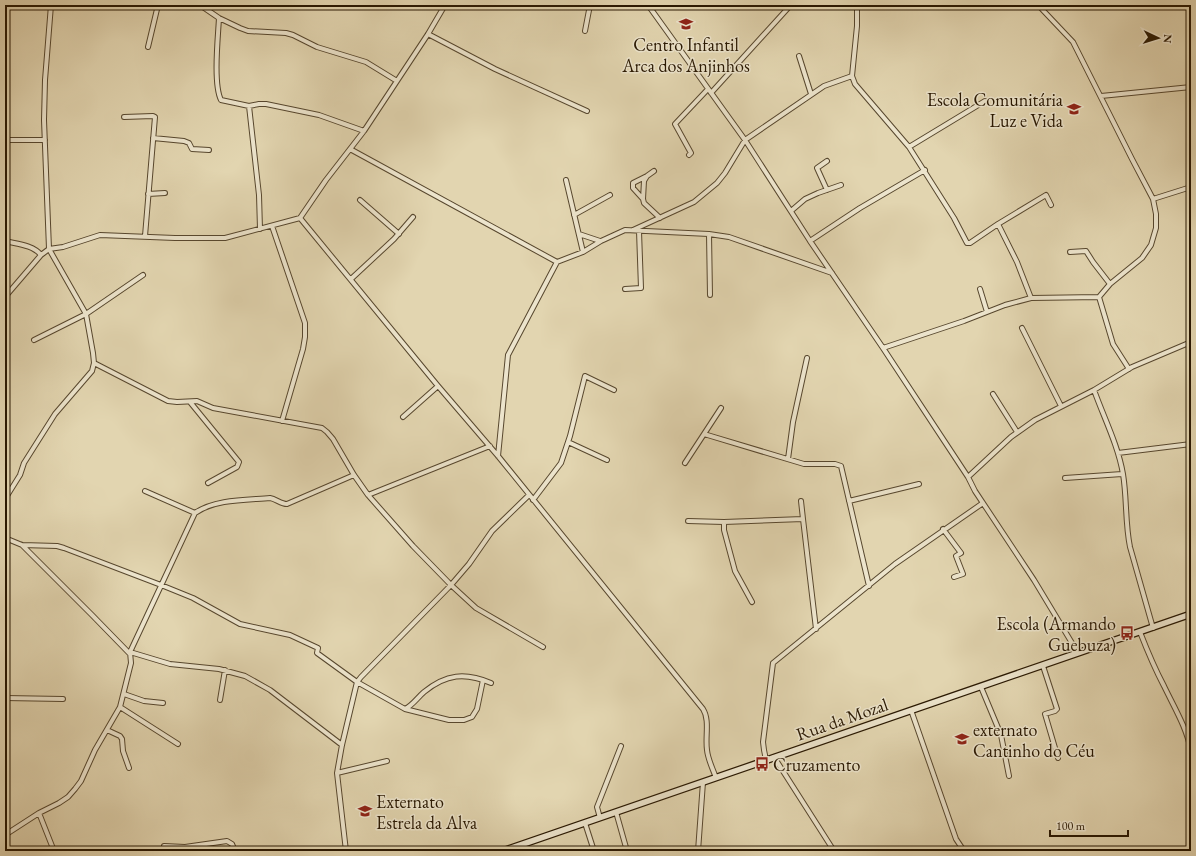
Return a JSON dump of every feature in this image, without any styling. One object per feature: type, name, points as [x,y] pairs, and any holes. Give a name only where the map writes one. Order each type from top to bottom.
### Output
[{"type":"main road","name":"Rua da Mozal","points":[[503,851],[1191,614]]},
{"type":"street","points":[[5,499],[20,475],[24,463],[55,414],[92,371],[94,363],[86,314],[49,249],[45,140],[45,80],[51,5]]},
{"type":"street","points":[[148,47],[158,5]]},
{"type":"street","points":[[200,5],[219,18],[248,31],[286,33],[293,35],[317,47],[366,62],[398,81]]},
{"type":"street","points":[[5,297],[41,255],[49,249],[63,247],[100,235],[225,238],[300,218],[326,180],[364,131],[398,81],[445,5]]},
{"type":"street","points":[[585,31],[590,5]]},
{"type":"street","points":[[648,5],[744,140],[883,348],[1034,580],[1078,653]]},
{"type":"street","points":[[857,5],[857,26],[852,76],[855,84],[909,147],[925,170],[954,218],[966,243],[970,243],[1046,195],[1051,205]]},
{"type":"street","points":[[883,348],[987,312],[1005,304],[1031,298],[1099,297],[1110,284],[1142,258],[1151,245],[1156,228],[1156,214],[1153,199],[1073,42],[1038,5]]},
{"type":"street","points":[[689,155],[691,153],[674,124],[710,91],[789,7]]},
{"type":"street","points":[[219,18],[218,93],[221,100],[249,106],[266,104],[319,115],[364,131]]},
{"type":"street","points":[[428,34],[496,69],[587,111]]},
{"type":"street","points":[[799,56],[811,94]]},
{"type":"street","points":[[631,231],[694,202],[717,183],[725,173],[744,140],[824,86],[852,76]]},
{"type":"street","points":[[1101,96],[1191,87]]},
{"type":"street","points":[[909,147],[985,101]]},
{"type":"street","points":[[249,106],[259,195],[260,229]]},
{"type":"street","points":[[124,117],[154,116],[154,138],[145,236]]},
{"type":"street","points":[[154,138],[184,141],[189,143],[192,149],[209,150]]},
{"type":"street","points":[[5,140],[45,140]]},
{"type":"street","points":[[350,150],[557,262]]},
{"type":"street","points":[[827,161],[817,168],[827,190]]},
{"type":"street","points":[[810,240],[860,208],[925,170]]},
{"type":"street","points":[[654,171],[633,183],[633,188],[643,199],[644,203],[660,218]]},
{"type":"street","points":[[643,199],[644,180],[647,176]]},
{"type":"street","points":[[566,180],[583,252]]},
{"type":"street","points":[[791,211],[805,199],[841,185]]},
{"type":"street","points":[[1153,199],[1191,187]]},
{"type":"street","points":[[148,194],[165,193]]},
{"type":"street","points":[[574,215],[610,195]]},
{"type":"street","points":[[360,200],[399,234]]},
{"type":"street","points":[[351,279],[399,234],[413,217]]},
{"type":"street","points":[[300,218],[438,386],[490,446],[532,500],[707,714],[707,753],[716,778]]},
{"type":"street","points":[[998,224],[1017,262],[1031,298]]},
{"type":"street","points":[[272,226],[305,323],[306,330],[303,349],[282,420]]},
{"type":"street","points":[[498,456],[508,355],[557,262],[583,252],[601,241],[625,230],[709,234],[729,237],[832,273]]},
{"type":"street","points":[[625,289],[641,288],[639,231]]},
{"type":"street","points":[[579,234],[601,241]]},
{"type":"street","points":[[709,234],[710,295]]},
{"type":"street","points":[[5,241],[33,248],[38,250],[41,255]]},
{"type":"street","points":[[1070,252],[1086,251],[1110,284]]},
{"type":"street","points":[[34,340],[86,314],[143,276]]},
{"type":"street","points":[[980,289],[987,312]]},
{"type":"street","points":[[1099,297],[1113,344],[1129,369]]},
{"type":"street","points":[[1022,328],[1061,406]]},
{"type":"street","points":[[968,477],[1017,432],[1035,420],[1094,390],[1129,369],[1191,342]]},
{"type":"street","points":[[788,459],[793,422],[807,358]]},
{"type":"street","points":[[94,363],[168,401],[197,401],[213,408],[322,428],[333,439],[354,475],[368,495],[413,546],[451,585],[476,608],[543,647]]},
{"type":"street","points":[[532,500],[561,463],[585,376],[614,390]]},
{"type":"street","points":[[403,418],[438,386]]},
{"type":"street","points":[[1094,390],[1118,453],[1122,474],[1130,547],[1153,628]]},
{"type":"street","points":[[993,394],[1017,432]]},
{"type":"street","points":[[190,402],[239,462],[237,467],[208,483]]},
{"type":"street","points":[[685,462],[721,408]]},
{"type":"street","points":[[704,434],[804,464],[835,464],[841,466],[870,586]]},
{"type":"street","points":[[568,442],[607,460]]},
{"type":"street","points":[[1118,453],[1191,444]]},
{"type":"street","points":[[368,495],[490,446]]},
{"type":"street","points":[[1065,478],[1122,474]]},
{"type":"street","points":[[5,835],[39,813],[59,803],[75,789],[120,707],[131,663],[130,653],[195,513],[200,509],[216,503],[270,498],[276,499],[283,504],[287,504],[354,475]]},
{"type":"street","points":[[850,501],[919,484]]},
{"type":"street","points":[[145,491],[195,513]]},
{"type":"street","points":[[346,851],[337,773],[357,682],[361,676],[451,585],[469,564],[492,531],[529,495]]},
{"type":"street","points":[[801,501],[816,628]]},
{"type":"street","points":[[766,760],[763,742],[773,663],[870,586],[895,564],[943,529],[983,503]]},
{"type":"street","points":[[688,521],[724,522],[803,519]]},
{"type":"street","points":[[724,522],[724,530],[735,571],[752,602]]},
{"type":"street","points":[[943,529],[961,553],[956,556],[963,574],[954,577]]},
{"type":"street","points":[[5,538],[22,545],[57,546],[161,584],[193,598],[240,624],[290,635],[318,648],[317,653],[357,682],[405,709],[449,720],[464,720],[472,717],[477,709],[483,680]]},
{"type":"street","points":[[22,545],[130,653],[170,664],[225,670],[245,676],[270,690],[342,745]]},
{"type":"street","points":[[1140,632],[1158,676],[1190,741],[1191,751]]},
{"type":"street","points":[[1043,666],[1056,709],[1055,711],[1045,714],[1058,758]]},
{"type":"street","points":[[220,700],[225,670]]},
{"type":"street","points":[[405,709],[412,705],[433,685],[448,678],[466,675],[491,683]]},
{"type":"street","points":[[981,687],[1001,735],[1009,776]]},
{"type":"street","points":[[124,694],[144,701],[163,703]]},
{"type":"street","points":[[5,698],[63,699]]},
{"type":"street","points":[[120,707],[178,744]]},
{"type":"street","points":[[911,710],[956,839],[964,851]]},
{"type":"street","points":[[107,730],[120,736],[122,739],[123,750],[129,768]]},
{"type":"street","points":[[600,818],[597,806],[621,746]]},
{"type":"street","points":[[774,757],[834,851]]},
{"type":"street","points":[[337,773],[387,761]]},
{"type":"street","points":[[1191,762],[1191,788]]},
{"type":"street","points":[[698,851],[702,782]]},
{"type":"street","points":[[616,812],[627,851]]},
{"type":"street","points":[[39,813],[54,851]]},
{"type":"street","points":[[585,823],[594,851]]},
{"type":"street","points":[[164,846],[185,847],[227,841],[232,844],[235,851]]},
{"type":"place","name":"Centro Infantil Arca dos Anjinhos","points":[[686,24]]},
{"type":"place","name":"Escola Comunitária Luz e Vida","points":[[1074,109]]},
{"type":"place","name":"Escola (Armando Guebuza)","points":[[1127,633]]},
{"type":"place","name":"externato Cantinho do Céu","points":[[962,739]]},
{"type":"place","name":"Cruzamento","points":[[762,764]]},
{"type":"place","name":"Externato Estrela da Alva","points":[[365,811]]}]
